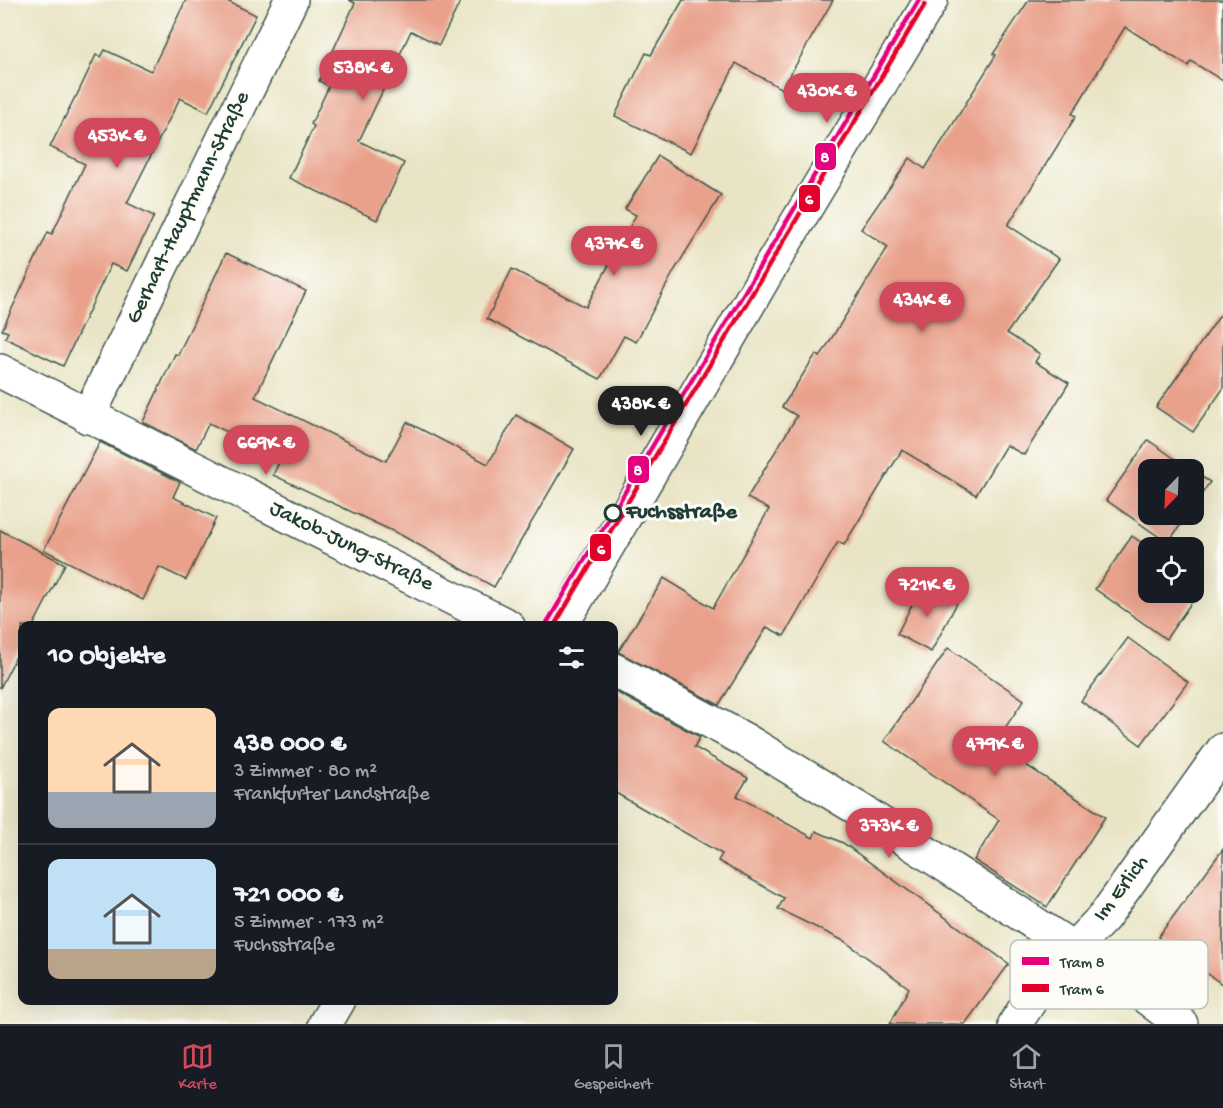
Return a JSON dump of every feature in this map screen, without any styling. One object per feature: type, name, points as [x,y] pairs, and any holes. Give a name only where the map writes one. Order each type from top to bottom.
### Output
[{"type":"street","name":"Gerhart-Hauptmann-Straße","points":[[88,417],[291,0]]},
{"type":"street","points":[[564,621],[766,274],[932,0]]},
{"type":"street","name":"Jakob-Jung-Straße","points":[[0,371],[498,621]]},
{"type":"street","points":[[618,672],[745,740],[848,802],[1060,940]]},
{"type":"street","name":"Im Erlich","points":[[1080,940],[1104,917],[1223,750]]},
{"type":"street","points":[[325,1024],[336,1005]]},
{"type":"street","name":"Im Erlich","points":[[1015,1024],[1025,1009]]},
{"type":"street","points":[[1161,1009],[1181,1024]]},
{"type":"building","points":[[186,0],[225,0],[256,15],[208,112],[180,98],[127,203],[154,216],[127,271],[111,264],[63,366],[5,338],[8,332],[2,330],[48,232],[52,234],[85,164],[50,147],[96,55],[101,57],[105,50],[151,71]]},
{"type":"building","points":[[349,0],[461,0],[439,45],[411,31],[359,141],[404,163],[377,220],[289,178],[314,126],[311,124],[329,86],[319,81],[355,3]]},
{"type":"building","points":[[683,0],[833,0],[782,89],[736,63],[691,153],[615,116],[646,53],[651,55]]},
{"type":"building","points":[[1029,0],[1223,0],[1223,81],[1191,61],[1188,66],[1125,27],[1072,114],[1076,116],[1008,225],[1059,259],[1007,333],[1040,354],[1035,362],[1069,383],[1024,455],[1006,445],[976,495],[902,450],[844,545],[838,542],[784,636],[767,627],[719,705],[618,652],[664,578],[713,608],[769,509],[747,498],[797,416],[782,407],[816,354],[820,357],[888,247],[861,229],[910,158],[925,169],[996,55],[993,54]]},
{"type":"building","points":[[658,156],[721,195],[674,271],[636,342],[624,336],[600,379],[487,319],[512,269],[586,307],[636,215],[625,209]]},
{"type":"building","points":[[226,253],[306,291],[255,397],[386,461],[407,422],[488,464],[516,415],[574,449],[494,587],[401,535],[273,475],[281,458],[209,423],[196,449],[143,422],[175,354],[178,355]]},
{"type":"building","points":[[1223,311],[1223,389],[1193,432],[1156,407]]},
{"type":"building","points":[[1148,440],[1175,459],[1138,459],[1138,522],[1106,500]]},
{"type":"building","points":[[100,442],[180,482],[173,497],[216,518],[186,580],[159,567],[143,600],[44,550]]},
{"type":"building","points":[[1204,478],[1210,482],[1204,491]]},
{"type":"building","points":[[1142,525],[1180,525],[1172,537],[1159,537]]},
{"type":"building","points":[[0,530],[65,564],[36,621],[18,621],[18,653],[0,688]]},
{"type":"building","points":[[1132,536],[1138,540],[1138,603],[1191,603],[1166,639],[1095,589]]},
{"type":"building","points":[[922,585],[957,603],[931,652],[897,634]]},
{"type":"building","points":[[1128,638],[1188,682],[1141,745],[1081,701]]},
{"type":"building","points":[[948,648],[1024,700],[994,744],[1105,817],[1047,907],[974,860],[999,820],[884,741]]},
{"type":"building","points":[[618,693],[700,737],[694,747],[748,778],[737,796],[813,838],[816,831],[843,843],[1009,964],[965,1024],[890,1024],[909,988],[844,941],[778,909],[784,898],[718,861],[722,854],[618,794]]},
{"type":"building","points":[[1223,849],[1223,985],[1208,974],[1208,940],[1162,940],[1158,937]]},
{"type":"tram line","name":"8","points":[[548,621],[919,0]]},
{"type":"tram line","name":"6","points":[[557,621],[925,4]]},
{"type":"place","name":"Fuchsstraße","points":[[613,513]]}]
